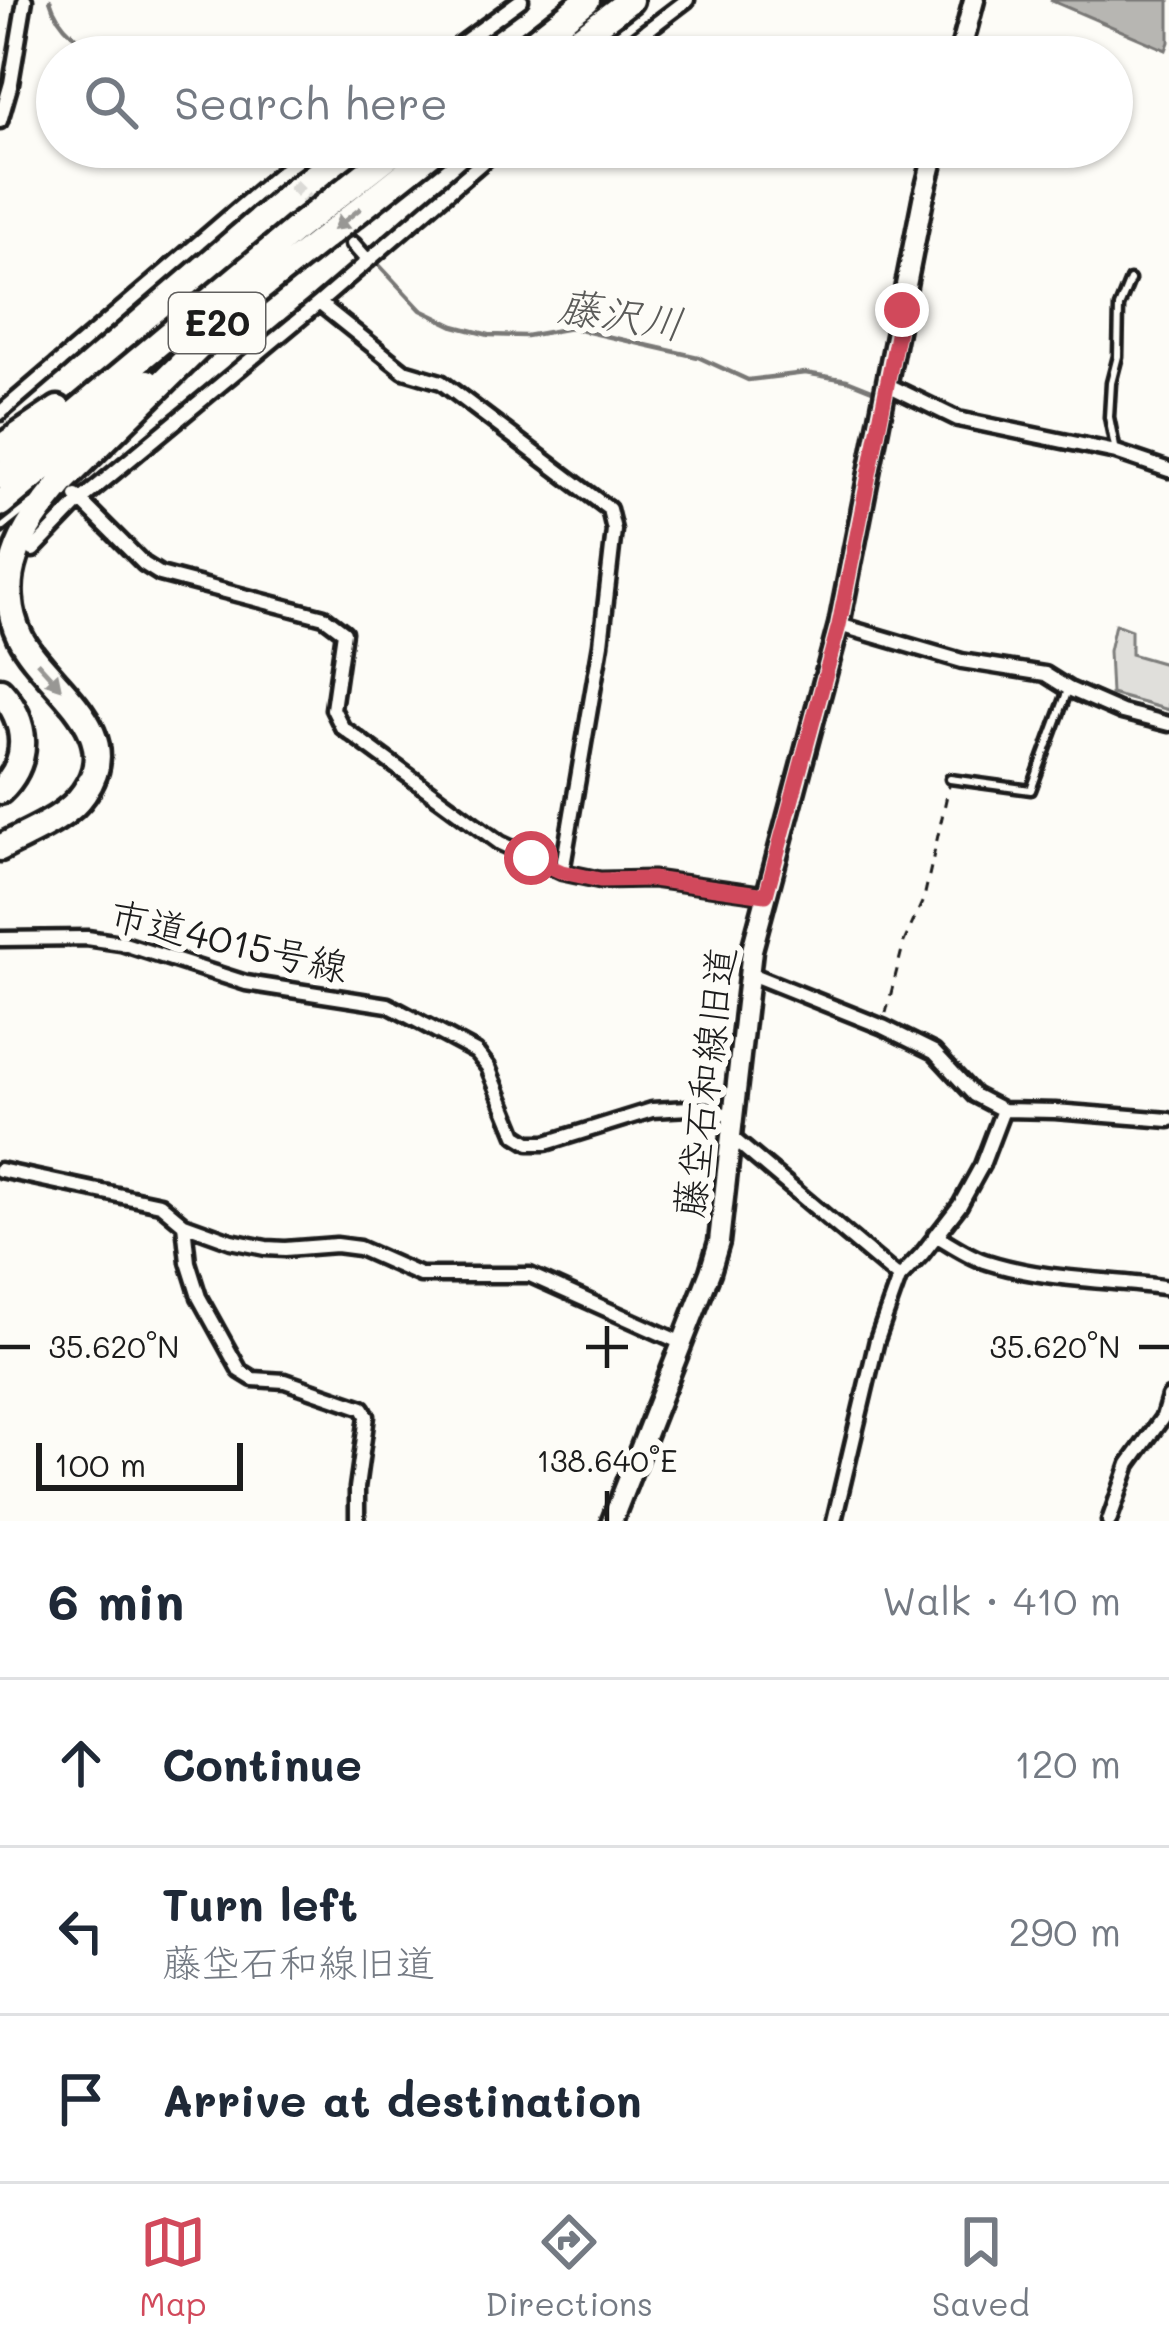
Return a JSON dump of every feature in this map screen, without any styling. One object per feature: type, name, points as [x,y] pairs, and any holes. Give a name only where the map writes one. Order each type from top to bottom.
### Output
[{"type":"highway","points":[[541,36],[587,0]]},
{"type":"highway","points":[[583,36],[630,0]]},
{"type":"highway","name":"E20","points":[[0,476],[373,168]]},
{"type":"highway","name":"E20","points":[[0,504],[412,168]]},
{"type":"highway","points":[[0,448],[298,227]]},
{"type":"highway","points":[[5,842],[71,807],[85,793],[96,759],[88,723],[21,640],[9,601],[16,553],[39,509],[74,492],[258,290]]},
{"type":"highway","points":[[0,691],[17,714],[23,745],[14,776],[0,791]]},
{"type":"street","points":[[0,121],[25,0]]},
{"type":"street","points":[[472,36],[521,0]]},
{"type":"street","points":[[640,36],[687,0]]},
{"type":"street","points":[[965,36],[974,0]]},
{"type":"street","points":[[486,26],[494,36]]},
{"type":"street","points":[[0,413],[287,168]]},
{"type":"street","points":[[33,550],[74,492],[319,303],[476,168]]},
{"type":"street","name":"藤垈石和線旧道","points":[[612,1521],[719,1242],[748,973],[839,625],[932,168]]},
{"type":"street","points":[[280,173],[292,184]]},
{"type":"street","points":[[353,244],[368,261]]},
{"type":"street","points":[[319,303],[404,371],[441,382],[609,509],[614,530],[601,644],[562,872]]},
{"type":"street","points":[[887,385],[958,418],[1116,452],[1169,470]]},
{"type":"street","points":[[74,492],[160,574],[324,617],[344,632],[333,709],[342,727],[500,843],[562,872],[600,880],[652,879],[766,895]]},
{"type":"street","points":[[839,625],[962,661],[1045,674],[1122,712],[1169,724]]},
{"type":"street","name":"市道4015号線","points":[[0,939],[87,938],[121,943],[246,982],[388,1005],[476,1052],[488,1067],[516,1135],[529,1143],[546,1143],[652,1110],[689,1108],[731,1115]]},
{"type":"street","points":[[748,973],[934,1052],[974,1095],[1003,1110],[1169,1120]]},
{"type":"street","points":[[834,1521],[877,1340],[899,1278],[960,1204],[982,1165],[1003,1110]]},
{"type":"street","points":[[730,1136],[899,1278]]},
{"type":"street","points":[[0,1170],[160,1204],[184,1224],[266,1248],[359,1248],[420,1275],[530,1275],[682,1343]]},
{"type":"street","points":[[184,1224],[190,1271],[240,1371],[253,1379],[285,1381],[363,1408],[368,1416],[357,1521]]},
{"type":"street","points":[[935,1235],[983,1262],[1005,1267],[1066,1280],[1169,1288]]},
{"type":"street","points":[[1109,1521],[1129,1464],[1163,1417],[1169,1397]]},
{"type":"lane","points":[[1116,452],[1109,416],[1111,383],[1118,356],[1120,307],[1130,280]]},
{"type":"lane","points":[[0,530],[74,492]]},
{"type":"lane","points":[[950,779],[1031,790],[1069,688]]},
{"type":"path","points":[[883,1027],[904,942],[924,898],[950,779]]},
{"type":"shaded area","points":[[1050,0],[1169,0],[1166,50]]},
{"type":"shaded area","points":[[1115,624],[1131,630],[1131,654],[1169,665],[1169,710],[1111,694],[1109,651]]},
{"type":"waterway","name":"藤沢川","points":[[50,0],[75,36]]},
{"type":"waterway","name":"藤沢川","points":[[378,264],[421,310],[454,326],[489,335],[526,336],[571,328],[698,357],[748,380],[805,373],[872,390]]},
{"type":"tunnel","points":[[292,184],[318,210]]},
{"type":"route","points":[[531,858],[562,872],[600,880],[652,879],[766,895],[853,567],[902,310]]}]
